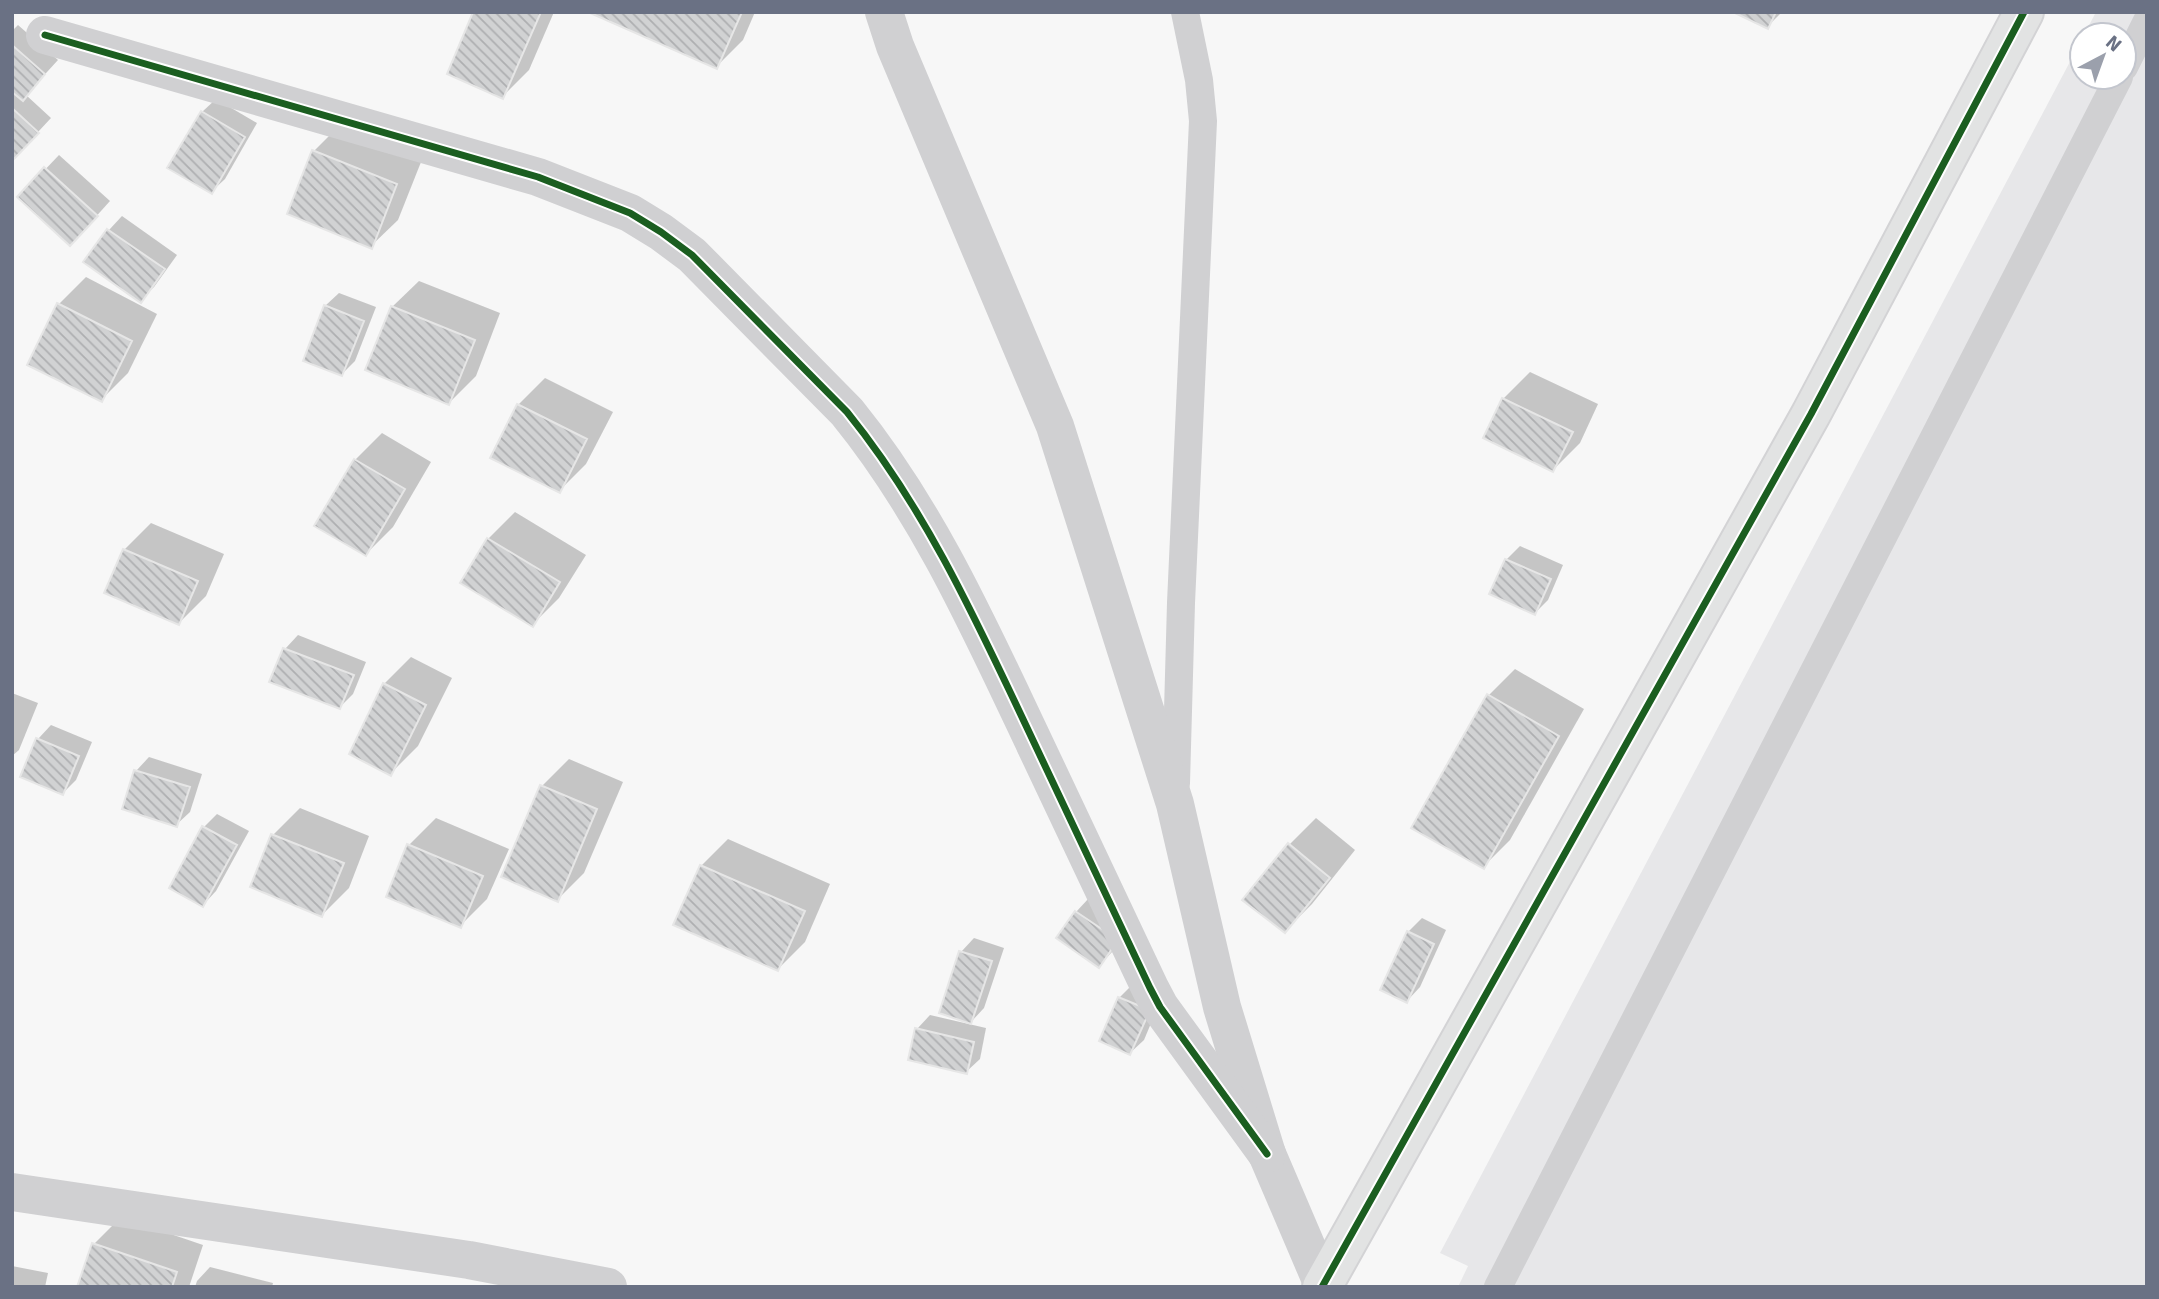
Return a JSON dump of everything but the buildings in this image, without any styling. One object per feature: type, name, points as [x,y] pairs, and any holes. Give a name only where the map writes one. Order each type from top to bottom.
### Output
[{"type":"street","points":[[884,12],[895,46],[1055,426],[1175,804],[1222,1007],[1267,1154],[1323,1286]]},
{"type":"street","points":[[1323,1286],[1811,414],[2024,12]]},
{"type":"street","points":[[45,35],[538,177],[630,213],[692,255],[847,412],[864,432],[910,500],[965,597],[1160,1007],[1267,1154]]},
{"type":"street","points":[[12,1192],[469,1259],[608,1287]]},
{"type":"lane","points":[[1175,804],[1181,603],[1203,121],[1199,80],[1185,12]]},
{"type":"lane","points":[[2138,39],[2147,21]]},
{"type":"lane","points":[[1498,1287],[2112,91]]},
{"type":"shaded area","points":[[2096,12],[2147,12],[2147,1287],[1458,1287],[1468,1266],[1440,1253],[2068,65],[2068,91],[2138,91],[2138,21],[2091,21]]},
{"type":"cycle path","points":[[1322,1287],[1811,414],[2024,12]]},
{"type":"cycle path","points":[[45,35],[538,177],[630,213],[692,255],[847,412],[898,483],[943,558],[983,636],[1160,1007],[1267,1154]]}]
